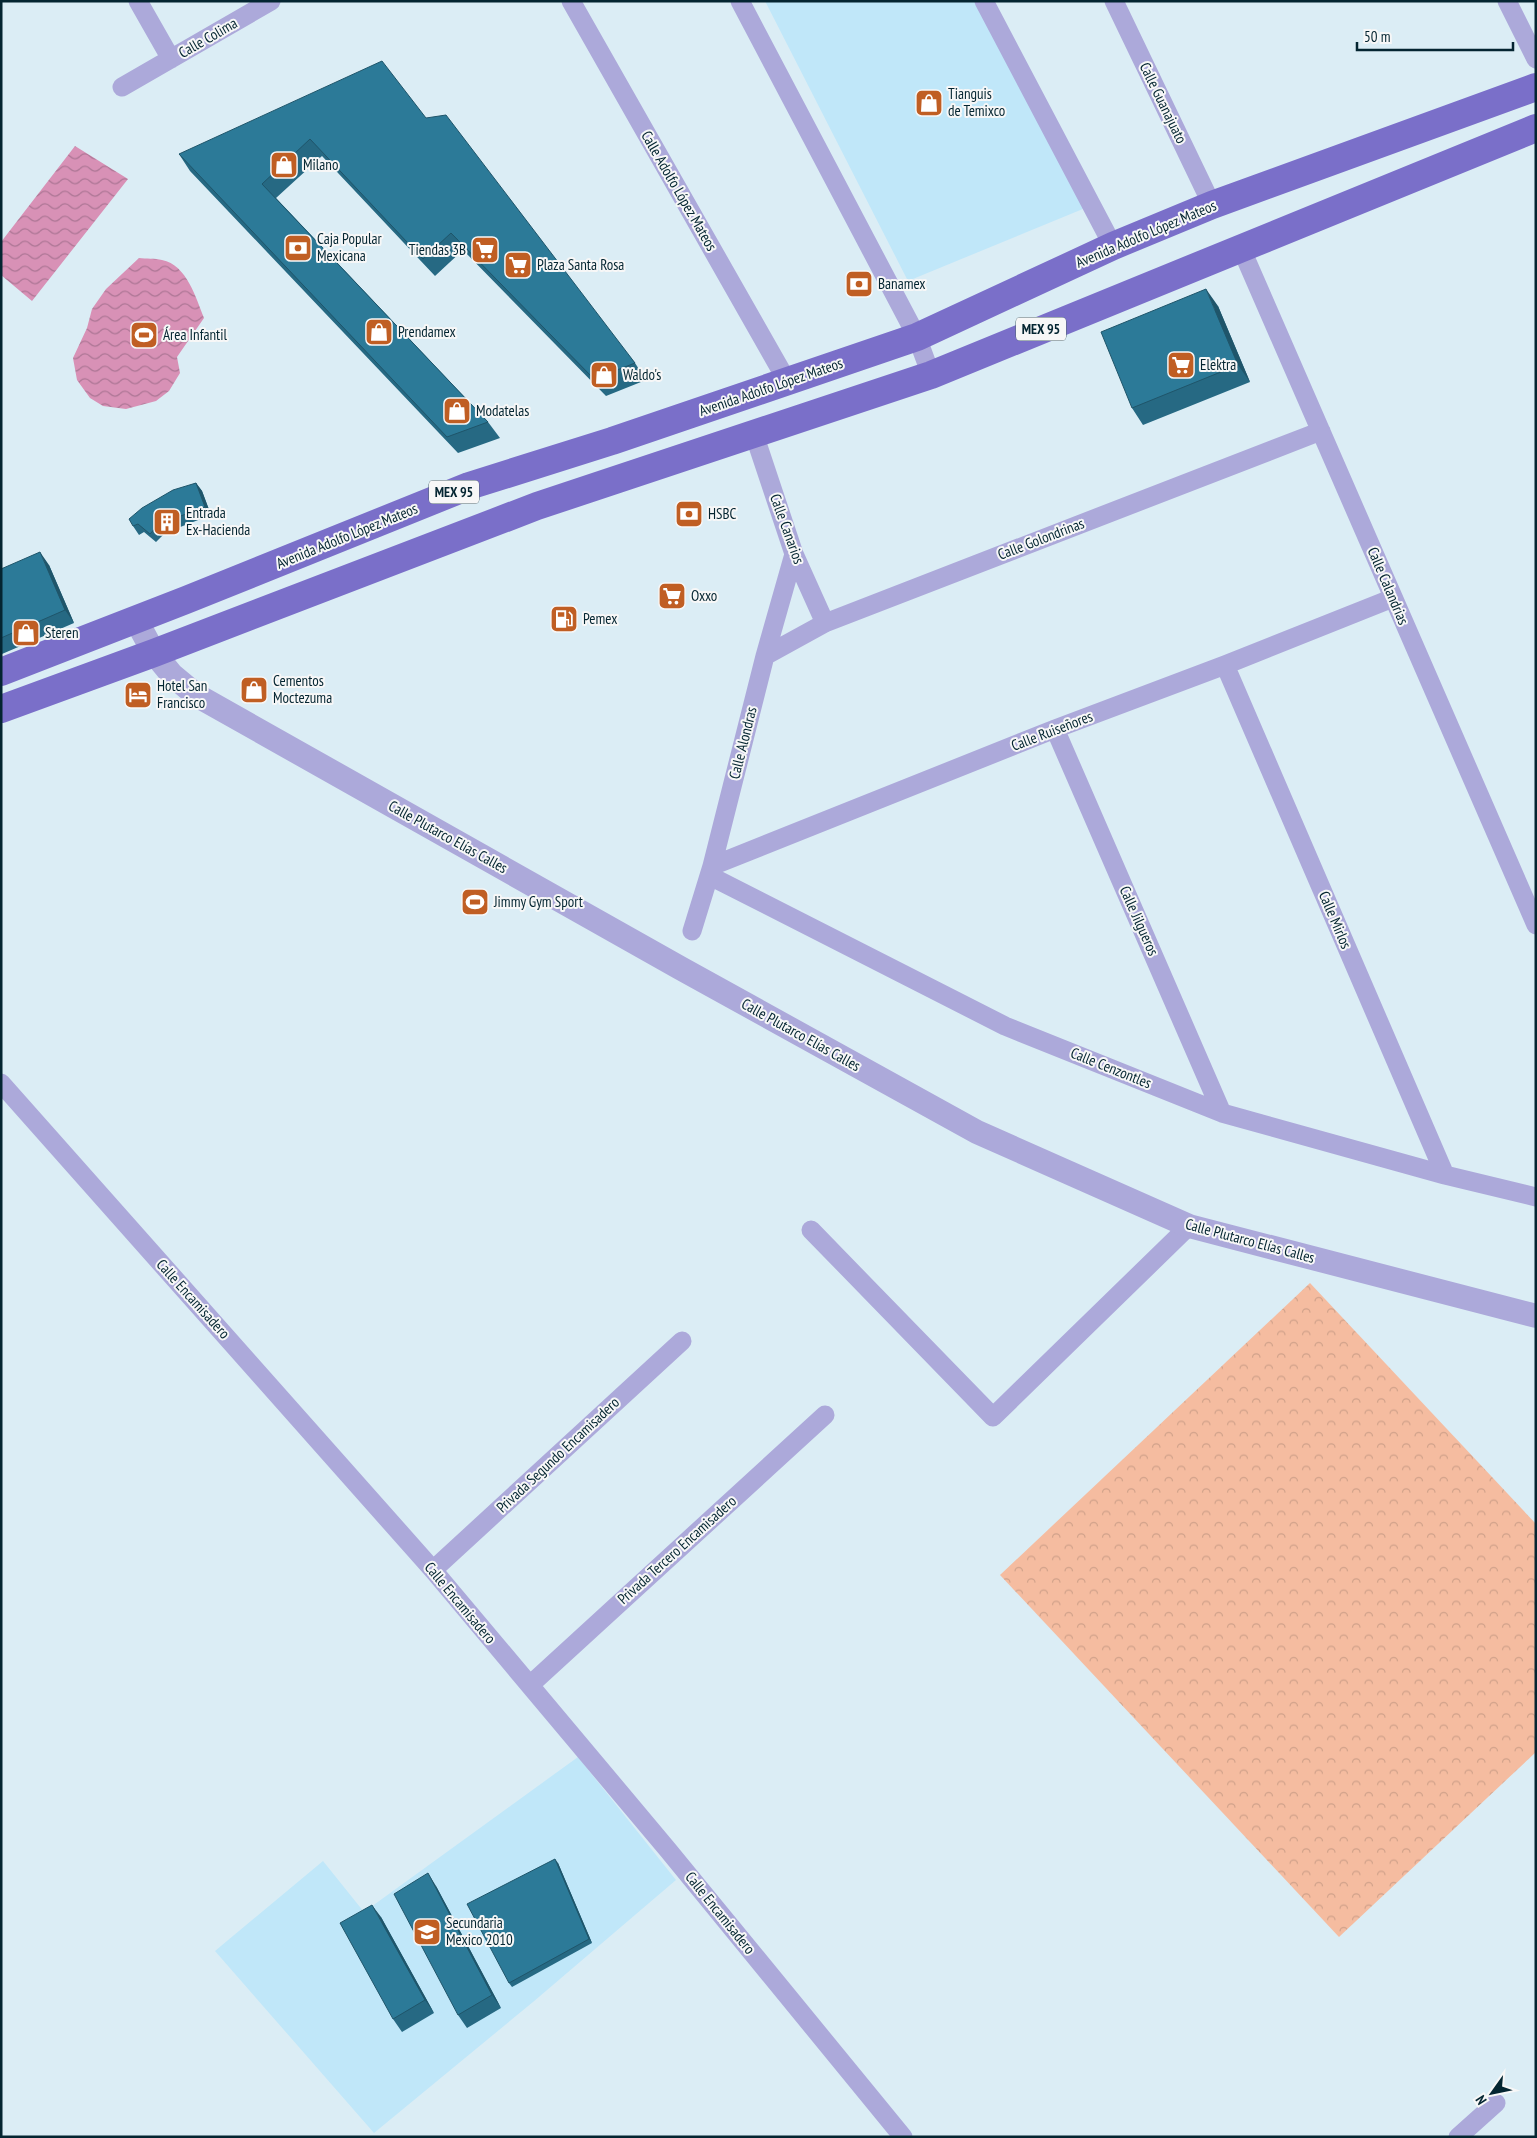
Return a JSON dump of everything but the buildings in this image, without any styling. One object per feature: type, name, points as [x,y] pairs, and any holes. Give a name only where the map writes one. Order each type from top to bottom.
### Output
[{"type":"main road","name":"Avenida Adolfo López Mateos","points":[[1,672],[136,620],[469,486],[917,338],[1113,246],[1212,205],[1536,87]]},
{"type":"main road","points":[[1494,102],[1524,132]]},
{"type":"main road","name":"MEX 95","points":[[1,709],[154,653],[538,506],[931,374],[1524,132]]},
{"type":"main road","points":[[522,469],[538,506]]},
{"type":"street","points":[[138,1],[171,59]]},
{"type":"street","name":"Calle Colima","points":[[122,87],[271,1]]},
{"type":"street","name":"Calle Adolfo López Mateos","points":[[571,1],[787,381]]},
{"type":"street","points":[[740,1],[917,338],[931,374]]},
{"type":"street","points":[[984,1],[1113,246]]},
{"type":"street","name":"Calle Guanajuato","points":[[1114,1],[1212,205]]},
{"type":"street","points":[[1507,1],[1536,59]]},
{"type":"street","name":"Calle Calandrias","points":[[1241,248],[1536,925]]},
{"type":"street","name":"Calle Golondrinas","points":[[765,656],[825,623],[1320,431]]},
{"type":"street","name":"Calle Canarios","points":[[754,434],[794,554],[825,623]]},
{"type":"street","name":"Calle Alondras","points":[[692,931],[711,871],[765,656],[794,554]]},
{"type":"street","name":"Calle Ruiseñores","points":[[711,871],[1055,729],[1225,665],[1393,598]]},
{"type":"street","name":"Calle Plutarco Elías Calles","points":[[136,620],[154,653],[172,675],[196,695],[682,970],[977,1132],[1189,1226],[1536,1316]]},
{"type":"street","name":"Calle Mirlos","points":[[1225,665],[1445,1175]]},
{"type":"street","name":"Calle Jilgueros","points":[[1055,729],[1222,1113]]},
{"type":"street","name":"Calle Cenzontles","points":[[711,871],[1005,1026],[1222,1113],[1445,1175],[1536,1197]]},
{"type":"street","name":"Calle Encamisadero","points":[[1,1083],[433,1570],[668,1850],[903,2137]]},
{"type":"street","points":[[811,1230],[993,1416],[1189,1226]]},
{"type":"street","name":"Privada Segundo Encamisadero","points":[[433,1570],[682,1341]]},
{"type":"street","name":"Privada Tercero Encamisadero","points":[[530,1685],[824,1415]]},
{"type":"street","points":[[1458,2137],[1496,2102]]},
{"type":"shaded area","name":"Tianguis de Temixco","points":[[765,1],[988,1],[1095,204],[908,281]]},
{"type":"shaded area","name":"Secundaria Mexico 2010","points":[[578,1757],[676,1880],[533,2002],[374,2133],[215,1951],[323,1861],[364,1912]]},
{"type":"green space","points":[[1310,1283],[1536,1524],[1536,1752],[1339,1937],[1000,1575]]},
{"type":"water","points":[[75,146],[128,179],[32,301],[1,275],[1,242]]},
{"type":"water","points":[[139,258],[162,260],[178,268],[194,292],[204,318],[177,357],[180,373],[169,391],[156,401],[126,409],[103,406],[90,398],[77,380],[73,358],[87,328],[92,309],[106,289]]},
{"type":"place","name":"Tianguis de Temixco","points":[[929,103]]},
{"type":"place","name":"Milano","points":[[284,165]]},
{"type":"place","name":"Caja Popular Mexicana","points":[[298,248]]},
{"type":"place","name":"Tiendas 3B","points":[[485,250]]},
{"type":"place","name":"Plaza Santa Rosa","points":[[518,265]]},
{"type":"place","name":"Banamex","points":[[859,284]]},
{"type":"place","name":"Prendamex","points":[[379,332]]},
{"type":"place","name":"Área Infantil","points":[[144,335]]},
{"type":"place","name":"Elektra","points":[[1181,365]]},
{"type":"place","name":"Waldo's","points":[[604,375]]},
{"type":"place","name":"Modatelas","points":[[457,411]]},
{"type":"place","name":"HSBC","points":[[689,514]]},
{"type":"place","name":"Entrada Ex-Hacienda","points":[[167,522]]},
{"type":"place","name":"Oxxo","points":[[672,596]]},
{"type":"place","name":"Pemex","points":[[564,619]]},
{"type":"place","name":"Steren","points":[[26,633]]},
{"type":"place","name":"Cementos Moctezuma","points":[[254,690]]},
{"type":"place","name":"Hotel San Francisco","points":[[138,695]]},
{"type":"place","name":"Jimmy Gym Sport","points":[[475,902]]},
{"type":"place","name":"Secundaria Mexico 2010","points":[[427,1932]]}]
